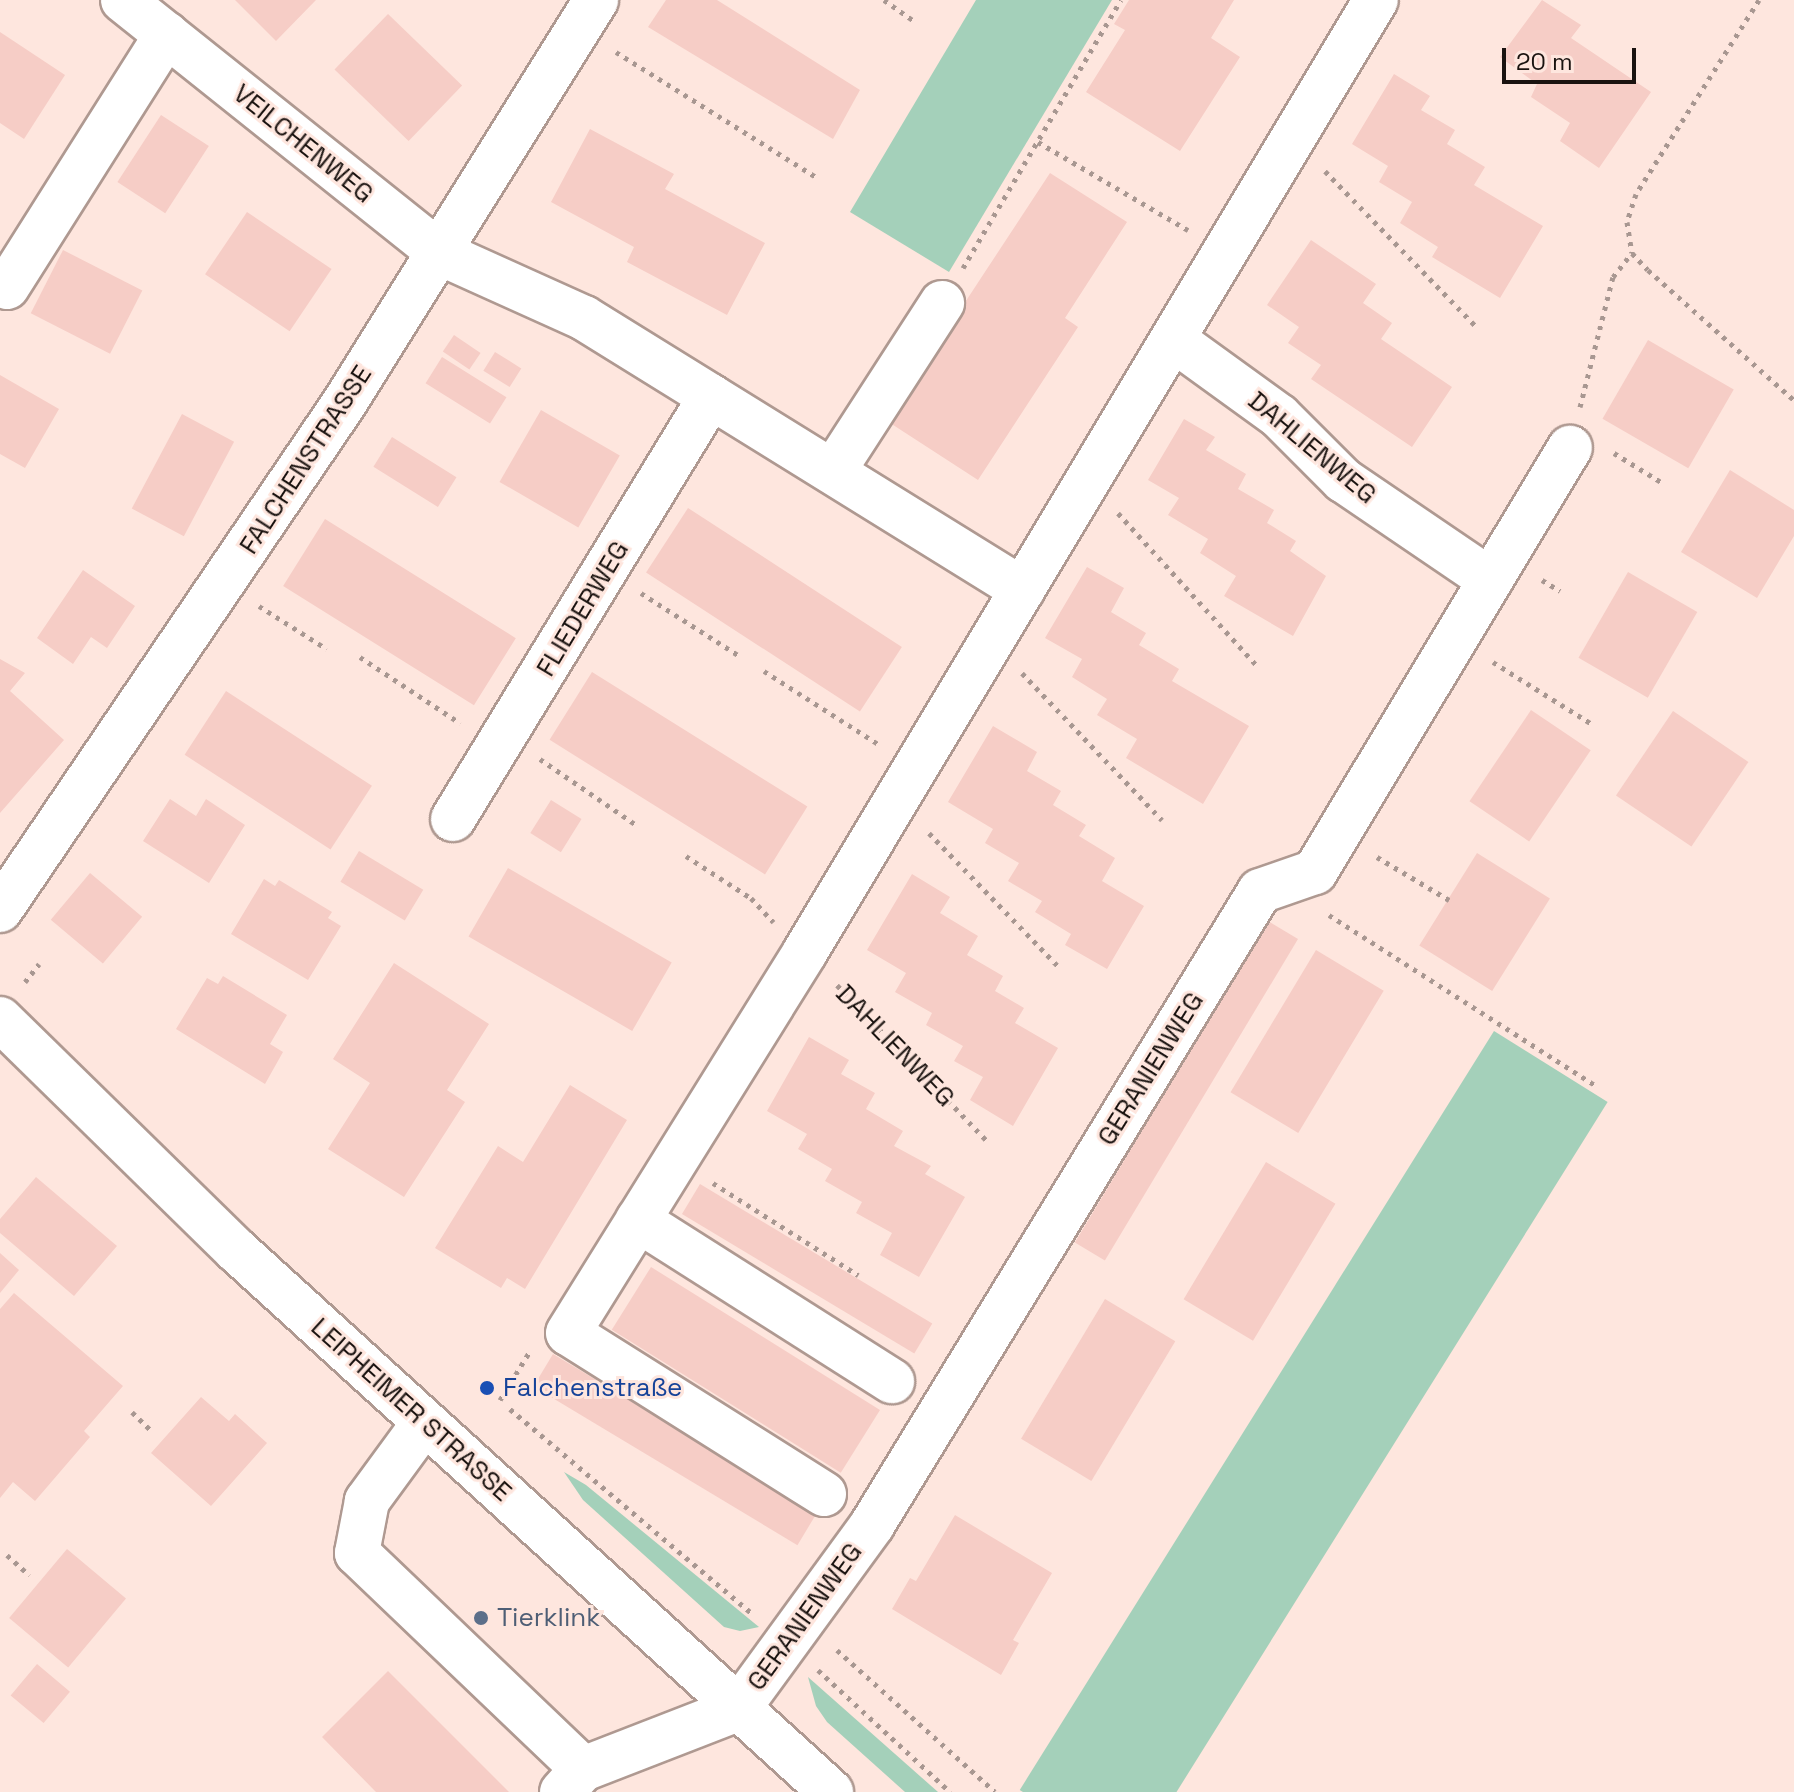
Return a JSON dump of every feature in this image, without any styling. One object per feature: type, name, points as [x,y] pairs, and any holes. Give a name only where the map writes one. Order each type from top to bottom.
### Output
[{"type":"street","name":"VEILCHENWEG","points":[[123,0],[440,253]]},
{"type":"street","points":[[824,1494],[568,1333],[907,784],[1376,0]]},
{"type":"street","name":"FALCHENSTRASSE","points":[[0,910],[225,584],[440,253],[588,14]]},
{"type":"street","points":[[7,287],[167,34]]},
{"type":"street","points":[[440,253],[584,318],[834,470],[1023,590]]},
{"type":"street","points":[[834,470],[942,303]]},
{"type":"street","name":"DAHLIENWEG","points":[[1174,340],[1279,416],[1343,480],[1490,580]]},
{"type":"street","name":"FLIEDERWEG","points":[[453,819],[711,397]]},
{"type":"street","name":"GERANIENWEG","points":[[738,1709],[872,1525],[1260,891],[1315,872],[1570,448]]},
{"type":"street","name":"LEIPHEIMER STRASSE","points":[[0,1019],[127,1147],[424,1423],[831,1792]]},
{"type":"street","points":[[638,1220],[892,1381]]},
{"type":"street","points":[[424,1423],[367,1501],[357,1553],[483,1662],[573,1780],[738,1709]]},
{"type":"path","points":[[884,0],[913,20]]},
{"type":"path","points":[[942,303],[1121,0]]},
{"type":"path","points":[[1759,0],[1636,194],[1627,222],[1632,253],[1794,400]]},
{"type":"path","points":[[588,14],[819,179]]},
{"type":"path","points":[[1294,139],[1475,325]]},
{"type":"path","points":[[1037,142],[1227,253]]},
{"type":"path","points":[[1570,448],[1613,277],[1632,253]]},
{"type":"path","points":[[1089,482],[1257,666]]},
{"type":"path","points":[[607,571],[741,657]]},
{"type":"path","points":[[225,584],[327,649]]},
{"type":"path","points":[[1455,638],[1592,724]]},
{"type":"path","points":[[992,641],[1162,820]]},
{"type":"path","points":[[360,657],[635,824]]},
{"type":"path","points":[[764,671],[907,784],[1059,967]]},
{"type":"path","points":[[1338,834],[1449,900]]},
{"type":"path","name":"DAHLIENWEG","points":[[686,856],[751,898],[762,915],[807,948],[986,1140]]},
{"type":"path","points":[[1281,884],[1595,1085]]},
{"type":"path","points":[[676,1159],[858,1275]]},
{"type":"path","points":[[500,1400],[532,1349]]},
{"type":"path","points":[[510,1409],[995,1792]]},
{"type":"path","points":[[132,1412],[152,1431]]},
{"type":"path","points":[[7,1555],[29,1575]]},
{"type":"path","points":[[793,1635],[950,1792]]},
{"type":"green space","points":[[976,0],[1112,0],[949,272],[850,212]]},
{"type":"green space","points":[[1494,1031],[1608,1102],[1176,1792],[1020,1790]]},
{"type":"green space","points":[[564,1472],[586,1485],[759,1627],[740,1631],[724,1627],[583,1500]]},
{"type":"green space","points":[[808,1677],[938,1792],[905,1792],[827,1722],[816,1706]]},
{"type":"building","points":[[235,0],[316,0],[276,41]]},
{"type":"building","points":[[666,0],[717,0],[860,90],[833,139],[648,27]]},
{"type":"building","points":[[1129,0],[1234,0],[1211,38],[1240,57],[1180,151],[1086,92],[1125,30],[1114,24]]},
{"type":"building","points":[[1542,0],[1581,25],[1571,38],[1651,92],[1599,168],[1560,141],[1570,123],[1531,97],[1537,84],[1500,57]]},
{"type":"building","points":[[388,14],[462,86],[409,141],[335,69]]},
{"type":"building","points":[[0,32],[65,75],[24,139],[0,123]]},
{"type":"building","points":[[1394,74],[1430,96],[1421,110],[1455,130],[1447,144],[1485,167],[1474,185],[1543,226],[1500,298],[1432,257],[1438,247],[1400,223],[1412,202],[1379,182],[1388,166],[1352,144]]},
{"type":"building","points":[[161,115],[209,146],[165,213],[117,182]]},
{"type":"building","points":[[590,129],[674,174],[665,189],[765,243],[727,315],[627,262],[634,247],[551,202]]},
{"type":"building","points":[[1050,173],[1127,222],[1065,318],[1078,327],[978,480],[887,421]]},
{"type":"building","points":[[247,212],[332,269],[290,331],[205,274]]},
{"type":"building","points":[[1311,240],[1376,284],[1363,303],[1392,323],[1381,339],[1452,387],[1412,447],[1311,379],[1321,365],[1288,343],[1299,327],[1267,305]]},
{"type":"building","points":[[63,250],[142,290],[110,354],[31,313]]},
{"type":"building","points":[[454,335],[481,353],[469,369],[443,352]]},
{"type":"building","points":[[1648,340],[1734,390],[1688,468],[1602,419]]},
{"type":"building","points":[[495,352],[521,368],[510,387],[483,371]]},
{"type":"building","points":[[442,357],[506,397],[490,424],[426,383]]},
{"type":"building","points":[[0,375],[59,409],[25,468],[0,454]]},
{"type":"building","points":[[541,410],[620,456],[578,527],[500,482]]},
{"type":"building","points":[[182,414],[234,442],[184,536],[132,508]]},
{"type":"building","points":[[1184,419],[1215,437],[1206,450],[1246,474],[1238,489],[1274,510],[1267,523],[1296,541],[1290,551],[1326,576],[1293,636],[1224,596],[1236,576],[1200,553],[1208,539],[1168,515],[1179,498],[1148,480]]},
{"type":"building","points":[[392,437],[456,477],[438,507],[373,467]]},
{"type":"building","points":[[1730,470],[1794,510],[1794,536],[1757,598],[1681,552]]},
{"type":"building","points":[[688,508],[902,647],[860,711],[646,573]]},
{"type":"building","points":[[325,519],[516,638],[474,705],[283,586]]},
{"type":"building","points":[[1087,567],[1124,588],[1111,612],[1146,633],[1139,645],[1179,669],[1172,681],[1249,726],[1203,804],[1126,758],[1137,739],[1097,715],[1107,699],[1072,677],[1082,659],[1045,638]]},
{"type":"building","points":[[83,570],[135,606],[107,648],[91,637],[73,664],[37,638]]},
{"type":"building","points":[[1628,572],[1697,612],[1648,698],[1578,658]]},
{"type":"building","points":[[0,659],[25,673],[10,691],[64,740],[0,813]]},
{"type":"building","points":[[592,672],[807,807],[765,874],[550,740]]},
{"type":"building","points":[[226,691],[372,786],[331,850],[185,755]]},
{"type":"building","points":[[1531,710],[1591,750],[1529,841],[1469,801]]},
{"type":"building","points":[[1673,711],[1748,762],[1691,846],[1616,796]]},
{"type":"building","points":[[993,726],[1037,752],[1027,771],[1061,791],[1053,805],[1086,825],[1079,836],[1115,858],[1102,881],[1144,906],[1107,969],[1065,945],[1071,934],[1035,912],[1042,901],[1008,881],[1019,863],[985,843],[993,829],[948,802]]},
{"type":"building","points":[[170,799],[196,816],[206,799],[245,825],[209,883],[143,841]]},
{"type":"building","points":[[551,800],[582,819],[561,852],[530,833]]},
{"type":"building","points":[[359,851],[423,890],[405,920],[340,882]]},
{"type":"building","points":[[1477,853],[1550,899],[1492,991],[1419,945]]},
{"type":"building","points":[[508,868],[672,962],[632,1031],[468,936]]},
{"type":"building","points":[[90,873],[142,917],[103,963],[51,920]]},
{"type":"building","points":[[912,874],[950,897],[940,913],[978,936],[967,955],[1003,976],[995,991],[1024,1008],[1015,1023],[1058,1048],[1013,1126],[970,1100],[983,1077],[954,1061],[963,1046],[926,1025],[932,1013],[895,992],[906,973],[867,950]]},
{"type":"building","points":[[264,879],[275,886],[279,880],[332,912],[328,918],[341,926],[308,980],[231,934]]},
{"type":"building","points":[[1268,921],[1298,939],[1105,1260],[1075,1242]]},
{"type":"building","points":[[1316,950],[1384,991],[1298,1133],[1231,1092]]},
{"type":"building","points":[[394,963],[489,1024],[447,1090],[465,1102],[404,1197],[328,1149],[370,1083],[333,1059]]},
{"type":"building","points":[[223,976],[287,1015],[270,1044],[283,1052],[265,1084],[176,1029],[207,978],[218,984]]},
{"type":"building","points":[[809,1037],[849,1060],[841,1074],[875,1093],[866,1109],[903,1131],[894,1146],[931,1166],[925,1174],[965,1197],[919,1277],[880,1255],[892,1233],[856,1213],[862,1202],[825,1181],[832,1169],[798,1149],[807,1134],[767,1111]]},
{"type":"building","points":[[570,1085],[627,1120],[525,1289],[507,1278],[501,1288],[435,1248],[498,1146],[523,1162]]},
{"type":"building","points":[[1266,1162],[1335,1204],[1253,1341],[1184,1299]]},
{"type":"building","points":[[36,1177],[117,1246],[74,1296],[0,1233],[0,1219]]},
{"type":"building","points":[[700,1184],[932,1324],[914,1354],[682,1214]]},
{"type":"building","points":[[0,1253],[19,1270],[0,1293]]},
{"type":"building","points":[[651,1267],[880,1410],[841,1473],[612,1330]]},
{"type":"building","points":[[14,1293],[123,1386],[84,1431],[90,1437],[35,1501],[13,1482],[0,1498],[0,1309]]},
{"type":"building","points":[[1105,1299],[1175,1341],[1091,1481],[1021,1439]]},
{"type":"building","points":[[553,1354],[817,1513],[797,1545],[533,1387]]},
{"type":"building","points":[[201,1397],[229,1421],[235,1414],[267,1443],[211,1506],[151,1453]]},
{"type":"building","points":[[955,1515],[1052,1573],[1013,1640],[1019,1643],[1001,1675],[892,1609],[910,1578],[916,1581]]},
{"type":"building","points":[[67,1549],[126,1598],[68,1667],[9,1618]]},
{"type":"building","points":[[37,1664],[70,1692],[44,1723],[11,1695]]},
{"type":"building","points":[[388,1671],[509,1792],[376,1792],[322,1737]]},
{"type":"place","name":"Falchenstraße","points":[[487,1388]]},
{"type":"place","name":"Tierklink","points":[[481,1618]]}]
